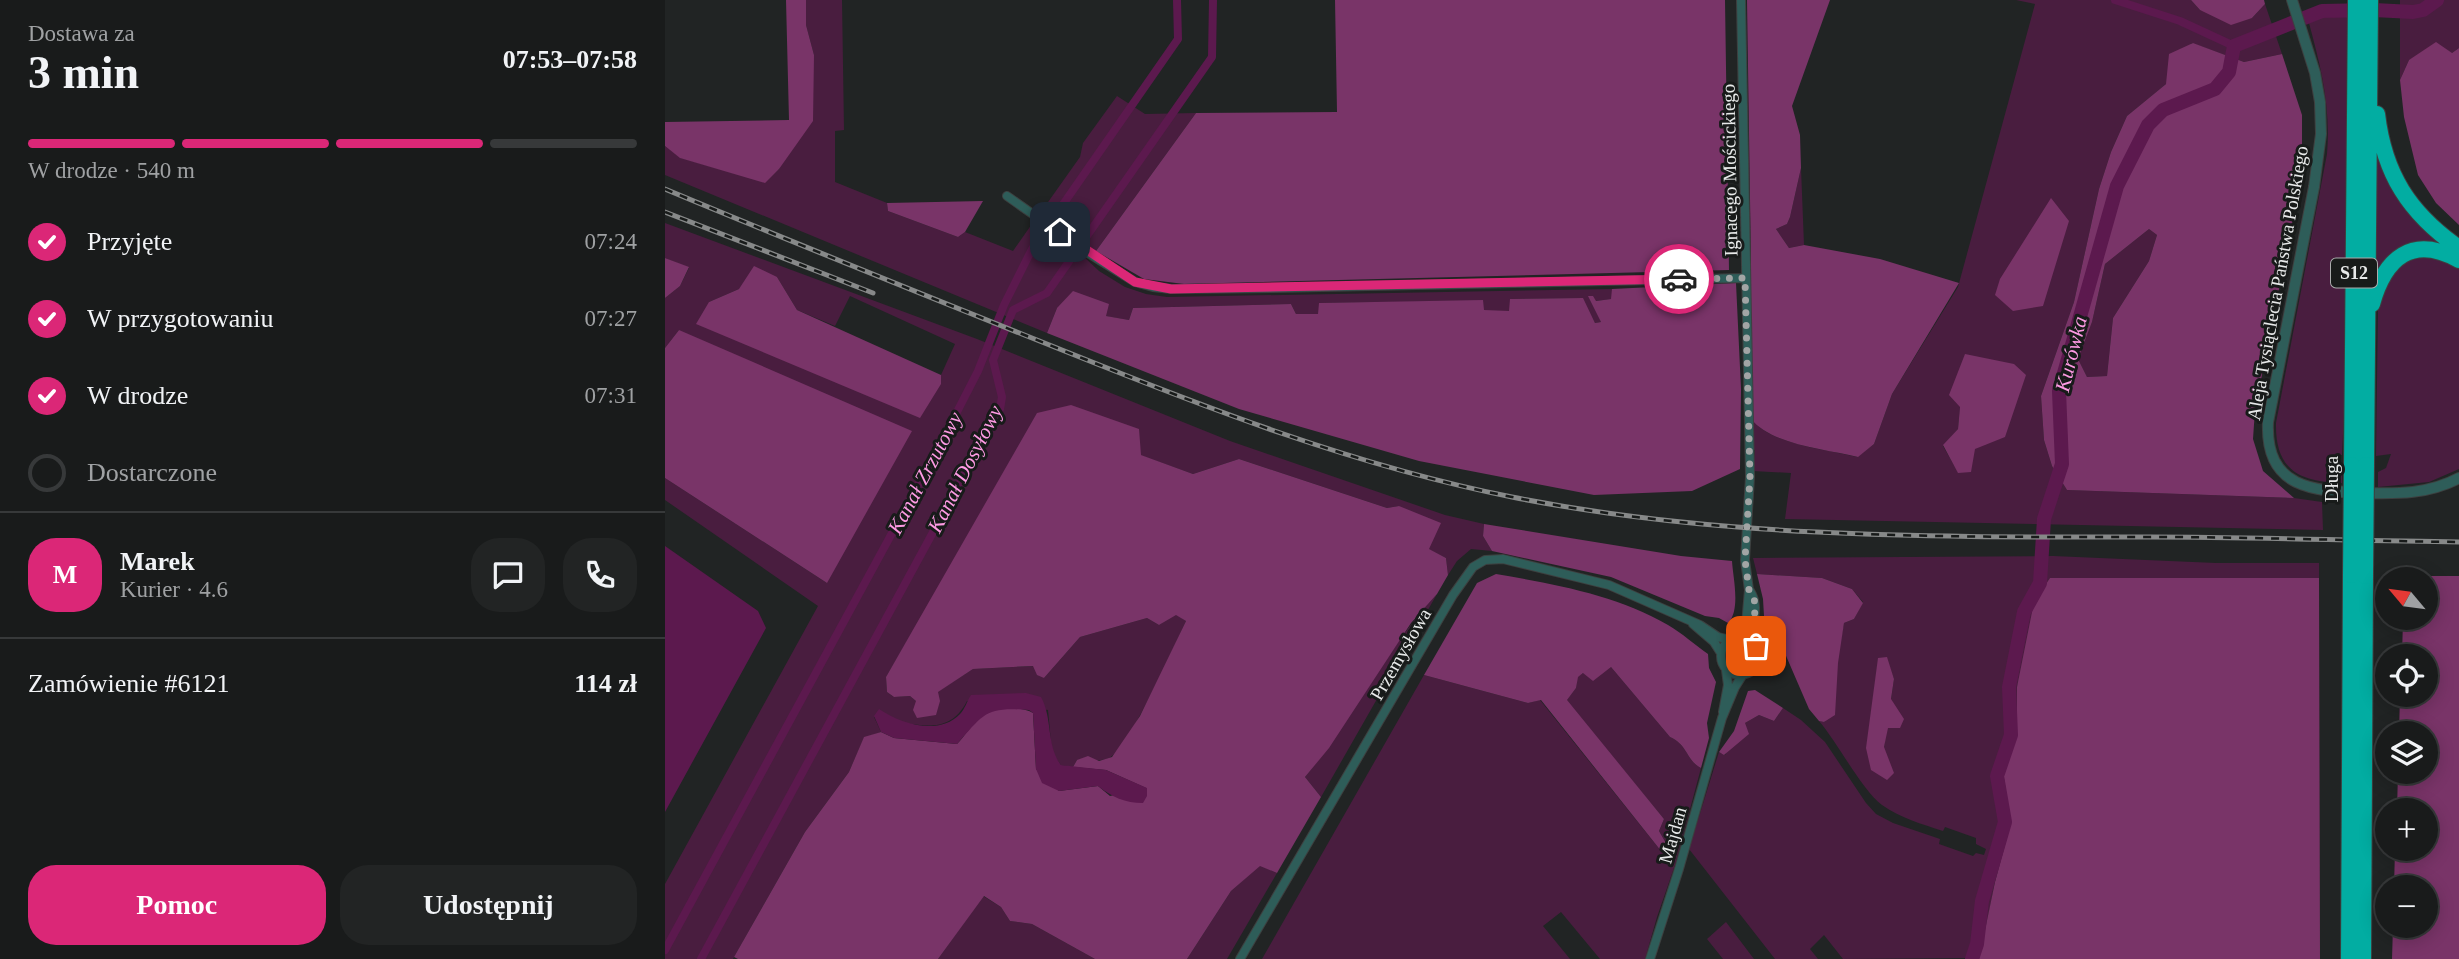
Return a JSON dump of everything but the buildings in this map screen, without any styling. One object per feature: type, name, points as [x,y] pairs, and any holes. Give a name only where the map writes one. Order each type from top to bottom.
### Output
[{"type":"highway","name":"Długa","points":[[2349,959],[2356,894],[2362,24],[2355,0]]},
{"type":"highway","name":"S12","points":[[2367,324],[2369,70],[2362,24],[2370,0]]},
{"type":"highway","points":[[2369,70],[2380,137],[2390,169],[2419,215],[2459,248]]},
{"type":"highway","points":[[2367,324],[2381,279],[2396,259],[2426,249],[2459,260]]},
{"type":"highway","name":"Długa","points":[[2359,465],[2367,324]]},
{"type":"highway","name":"Długa","points":[[2356,894],[2363,959]]},
{"type":"street","name":"Ignacego Mościckiego","points":[[1735,638],[1746,625],[1749,590],[1745,560],[1750,477],[1741,0]]},
{"type":"street","name":"Aleja Tysiąclecia Państwa Polskiego","points":[[2293,3],[2318,90],[2321,111],[2320,152],[2270,411],[2268,437],[2272,453],[2282,471],[2293,480],[2320,491],[2416,492],[2433,489],[2459,478]]},
{"type":"street","points":[[1007,197],[1135,282],[1171,289],[1745,278]]},
{"type":"street","name":"Przemysłowa","points":[[1240,959],[1453,594],[1473,566],[1485,560],[1503,559],[1593,580],[1624,591],[1718,637],[1735,638]]},
{"type":"street","name":"Ignacego Mościckiego","points":[[1749,590],[1756,604],[1753,642]]},
{"type":"street","name":"Przemysłowa","points":[[1691,622],[1714,642],[1721,653]]},
{"type":"street","points":[[1735,638],[1753,642],[1758,650],[1758,664],[1753,671],[1742,676],[1726,670],[1721,653],[1735,638]]},
{"type":"street","name":"Majdan","points":[[1650,959],[1722,718],[1728,685],[1726,670]]},
{"type":"street","name":"Majdan","points":[[1722,718],[1742,676]]},
{"type":"shaded area","points":[[786,0],[806,0],[806,25],[814,55],[813,121],[779,169],[765,183],[680,158],[665,146],[665,122],[789,120]]},
{"type":"shaded area","points":[[806,0],[842,0],[844,130],[835,131],[835,182],[887,203],[888,211],[958,237],[965,232],[1013,251],[1034,221],[1082,255],[1099,271],[1125,287],[1167,297],[1612,289],[1612,299],[1595,301],[1601,322],[1595,323],[1582,298],[1510,299],[1510,311],[1483,311],[1483,301],[1319,303],[1319,314],[1296,314],[1291,304],[1133,308],[1129,320],[1057,308],[1047,333],[665,175],[665,146],[681,158],[765,182],[779,169],[814,55],[806,25]]},
{"type":"shaded area","points":[[1335,0],[1725,0],[1729,270],[1184,284],[1144,279],[1096,251],[1196,113],[1337,112]]},
{"type":"shaded area","points":[[1747,0],[1830,0],[1792,106],[1800,135],[1801,168],[1790,217],[1787,224],[1776,229],[1789,248],[1804,245],[1880,259],[1959,283],[1892,394],[1874,444],[1858,457],[1786,440],[1760,428],[1751,419]]},
{"type":"shaded area","points":[[2016,0],[2191,0],[2200,10],[2252,18],[2265,4],[2282,54],[2244,62],[2192,43],[2166,84],[2127,116],[2099,189],[2074,302],[2041,396],[2044,440],[2052,466],[2067,490],[2294,498],[2322,502],[2323,530],[1785,519],[1791,473],[1753,471],[1755,450],[1751,449],[1751,419],[1760,428],[1785,440],[1857,457],[1874,444],[1892,394],[1958,287],[2035,4]],"holes":[[[1960,407],[1958,472],[1943,446],[1958,429]]]},
{"type":"shaded area","points":[[2191,0],[2264,0],[2265,4],[2252,18],[2231,25],[2200,10]]},
{"type":"shaded area","points":[[2400,0],[2459,0],[2459,48],[2452,53],[2409,60],[2400,80]]},
{"type":"shaded area","points":[[2347,16],[2344,413],[2342,455],[2333,455],[2334,468],[2342,472],[2342,483],[2313,480],[2292,470],[2280,452],[2276,423],[2327,154],[2326,104],[2309,23],[2321,18]]},
{"type":"shaded area","points":[[2436,42],[2452,53],[2459,48],[2459,225],[2436,203],[2418,175],[2404,117],[2400,80],[2409,60]]},
{"type":"shaded area","points":[[2193,43],[2244,62],[2282,54],[2302,115],[2302,174],[2255,410],[2253,439],[2263,471],[2294,498],[2067,490],[2052,466],[2044,440],[2041,396],[2074,302],[2099,189],[2127,116],[2166,84],[2169,54]],"holes":[[[2149,229],[2157,235],[2149,261],[2113,318],[2107,376],[2087,377],[2078,359],[2092,322],[2105,264]]]},
{"type":"shaded area","points":[[1117,96],[1145,114],[1196,113],[1096,251],[1041,212],[1080,157],[1083,143]]},
{"type":"shaded area","points":[[2376,141],[2451,248],[2443,247],[2378,270],[2375,267]]},
{"type":"shaded area","points":[[1801,168],[1804,245],[1789,248],[1776,229],[1787,224],[1790,217]]},
{"type":"shaded area","points":[[2051,198],[2069,221],[2043,306],[2013,311],[1995,295],[2000,279]]},
{"type":"shaded area","points":[[983,201],[965,232],[958,237],[888,211],[887,203]]},
{"type":"shaded area","points":[[665,223],[977,339],[1230,441],[1445,515],[1484,524],[1483,536],[1492,551],[1471,549],[1457,561],[1448,575],[1446,558],[1428,549],[1399,506],[1387,508],[1239,459],[1193,474],[1140,455],[913,631],[886,677],[887,692],[894,697],[910,696],[916,701],[937,692],[973,669],[1034,666],[1044,678],[1080,637],[1147,618],[1159,625],[1176,614],[1186,621],[1151,696],[1118,751],[1105,759],[1077,760],[1073,767],[1061,765],[1052,753],[1048,710],[967,701],[959,713],[938,725],[926,726],[874,717],[881,732],[864,738],[849,772],[805,832],[733,959],[665,959],[665,884],[818,606],[665,500],[665,478],[827,583],[679,330],[665,348],[665,298],[680,286],[689,268],[665,258]],"holes":[[[777,277],[797,310],[835,326],[850,296],[955,344],[941,375],[940,384],[709,302]]]},
{"type":"shaded area","points":[[2149,229],[2157,235],[2149,261],[2113,318],[2107,376],[2087,377],[2078,359],[2092,322],[2105,264]]},
{"type":"shaded area","points":[[2417,254],[2459,264],[2459,469],[2429,482],[2378,487],[2378,472],[2386,468],[2391,454],[2376,456],[2378,307],[2388,274]]},
{"type":"shaded area","points":[[665,258],[689,267],[680,286],[665,298]]},
{"type":"shaded area","points":[[754,266],[777,277],[797,310],[941,375],[941,384],[920,418],[696,324],[709,302],[739,289]]},
{"type":"shaded area","points":[[1736,283],[1741,389],[1740,469],[1692,491],[1594,495],[1419,461],[1239,409],[1047,333],[1057,308],[1073,291],[1109,304],[1106,316],[1129,320],[1133,308],[1291,304],[1296,314],[1318,314],[1319,303],[1483,300],[1484,310],[1509,311],[1510,299],[1583,298],[1595,323],[1601,322],[1588,296],[1593,296],[1596,301],[1611,299],[1612,289]]},
{"type":"shaded area","points":[[679,330],[912,431],[827,583],[665,478],[665,348]]},
{"type":"shaded area","points":[[1965,354],[2014,364],[2026,375],[2005,437],[1975,449],[1971,472],[1958,473],[1943,445],[1958,429],[1960,407],[1949,395]]},
{"type":"shaded area","points":[[1071,405],[1139,429],[1141,455],[1193,474],[1239,459],[1387,508],[1399,506],[1441,523],[1429,549],[1446,558],[1448,575],[1437,594],[1411,623],[1329,748],[1305,777],[1321,797],[1277,873],[1260,866],[1231,891],[1187,959],[1095,959],[1032,924],[1010,921],[1001,907],[984,896],[938,959],[734,957],[805,832],[849,772],[864,737],[881,732],[894,738],[957,744],[983,714],[1001,709],[1022,709],[1033,713],[1036,769],[1059,791],[1098,786],[1110,796],[1146,788],[1106,770],[1073,767],[1077,760],[1088,756],[1099,761],[1112,757],[1140,716],[1186,621],[1176,615],[1159,625],[1147,618],[1080,637],[1044,678],[1037,675],[1033,666],[973,669],[938,692],[940,701],[936,715],[917,718],[913,710],[916,701],[910,696],[894,697],[887,692],[886,677],[1037,413]]},
{"type":"shaded area","points":[[1484,524],[1681,556],[1732,561],[1735,602],[1732,617],[1728,623],[1611,577],[1492,551],[1483,536]]},
{"type":"shaded area","points":[[665,546],[758,611],[766,628],[665,812]]},
{"type":"shaded area","points":[[2053,556],[2216,563],[2319,563],[2319,578],[2050,578],[2017,687],[2017,736],[2003,772],[2012,823],[1995,882],[1980,958],[1843,959],[1824,935],[1810,949],[1818,959],[1775,959],[1689,849],[1719,752],[1725,755],[1745,723],[1759,715],[1774,721],[1783,708],[1801,720],[1825,742],[1876,814],[1893,823],[1940,839],[1939,844],[1973,856],[1976,853],[1984,855],[1986,849],[1976,844],[1976,838],[1945,827],[1943,831],[1919,823],[1882,805],[1866,788],[1819,721],[1825,722],[1844,623],[1854,619],[1863,602],[1852,589],[1822,578],[1757,574],[1753,558]],"holes":[[[1886,657],[1894,679],[1884,747]]]},
{"type":"shaded area","points":[[1496,574],[1562,587],[1628,606],[1668,625],[1708,654],[1709,668],[1716,682],[1707,723],[1709,738],[1701,768],[1676,740],[1670,737],[1611,667],[1593,681],[1583,673],[1578,677],[1576,688],[1567,700],[1664,819],[1659,831],[1674,857],[1669,861],[1541,700],[1528,703],[1424,675],[1477,583]]},
{"type":"shaded area","points":[[1757,574],[1822,578],[1852,589],[1863,603],[1854,619],[1844,623],[1835,715],[1824,722],[1819,721],[1809,709],[1774,628],[1764,616]]},
{"type":"shaded area","points":[[2438,576],[2459,576],[2459,959],[2392,959],[2393,938],[2438,938],[2438,875],[2394,875],[2395,861],[2438,861],[2438,798],[2397,798],[2398,784],[2438,784],[2438,721],[2399,721],[2400,707],[2438,707],[2438,644],[2402,644],[2403,630],[2438,630]]},
{"type":"shaded area","points":[[2050,578],[2319,578],[2320,959],[1979,959],[2011,823],[2003,772],[2017,736],[2017,687],[2034,602]]},
{"type":"shaded area","points":[[1437,594],[1321,797],[1305,777],[1401,638]]},
{"type":"shaded area","points":[[1740,644],[1748,648],[1752,656],[1748,664],[1740,668],[1732,664],[1728,656],[1732,648]]},
{"type":"shaded area","points":[[1887,657],[1894,679],[1891,699],[1904,719],[1900,728],[1888,728],[1884,747],[1894,773],[1887,780],[1871,770],[1866,748],[1878,658]]},
{"type":"shaded area","points":[[1611,667],[1670,737],[1680,744],[1692,761],[1701,768],[1675,865],[1645,959],[1600,959],[1561,912],[1543,926],[1570,959],[1262,959],[1424,675],[1528,703],[1540,700],[1669,861],[1674,856],[1659,831],[1664,819],[1566,701],[1576,688],[1577,677],[1583,673]]},
{"type":"shaded area","points":[[1755,690],[1783,708],[1774,721],[1759,715],[1745,723],[1749,734],[1724,755],[1719,752],[1734,731],[1748,691]]},
{"type":"shaded area","points":[[1026,693],[1041,697],[1045,705],[1053,749],[1061,765],[1106,770],[1147,788],[1143,803],[1119,799],[1098,786],[1059,791],[1042,783],[1036,769],[1033,713],[1029,710],[1003,710],[987,714],[957,744],[894,738],[881,732],[874,716],[879,709],[909,723],[942,725],[960,714],[971,695]]},
{"type":"shaded area","points":[[1260,865],[1277,873],[1227,959],[1187,959],[1231,891]]},
{"type":"shaded area","points":[[983,896],[1001,907],[1010,921],[1032,924],[1095,959],[938,959]]},
{"type":"shaded area","points":[[1726,922],[1754,959],[1723,959],[1707,939]]},
{"type":"waterway","name":"Kanał Zrzutowy","points":[[665,950],[940,445],[978,371],[1004,305],[1032,249],[1178,39],[1177,0]]},
{"type":"waterway","name":"Kanał Dosyłowy","points":[[701,959],[1000,409],[1002,397],[993,360],[1013,310],[1047,293],[1212,57],[1213,0]]},
{"type":"waterway","name":"Kanał Dosyłowy","points":[[2115,0],[2180,21],[2234,46]]},
{"type":"waterway","name":"Kurówka","points":[[1972,959],[1977,944],[1982,901],[2005,822],[1997,776],[2011,735],[2009,687],[2024,612],[2040,583],[2044,519],[2062,464],[2059,391],[2117,186],[2148,125],[2163,110],[2215,89],[2229,72],[2234,46],[2322,11],[2413,12],[2423,10],[2437,0]]},
{"type":"railway","points":[[665,189],[1117,372],[1228,414],[1397,469],[1512,497],[1671,521],[1831,533],[2459,542]]},
{"type":"railway","points":[[665,212],[873,293]]},
{"type":"way so far","points":[[1679,279],[1745,278],[1750,498],[1745,560],[1749,590],[1756,604],[1752,632],[1756,646]]},
{"type":"route","points":[[1060,232],[1135,282],[1171,289],[1679,279]]}]
